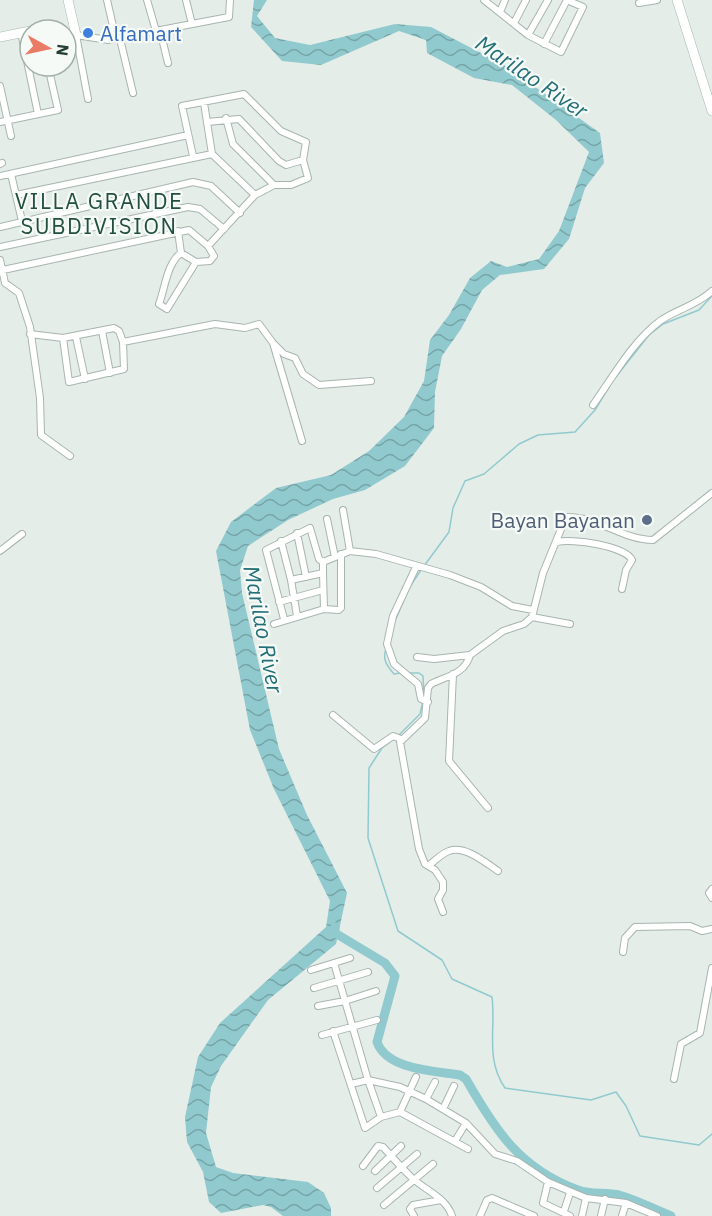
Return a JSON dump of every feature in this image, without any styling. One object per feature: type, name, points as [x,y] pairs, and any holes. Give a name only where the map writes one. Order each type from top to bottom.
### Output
[{"type":"main road","points":[[68,0],[70,18]]},
{"type":"main road","points":[[677,0],[709,93],[712,111]]},
{"type":"main road","points":[[0,37],[18,33]]},
{"type":"street","points":[[107,0],[133,93]]},
{"type":"street","points":[[147,0],[168,63]]},
{"type":"street","points":[[186,0],[192,24]]},
{"type":"street","points":[[78,36],[102,40],[118,39],[229,17],[230,0]]},
{"type":"street","points":[[484,0],[528,35],[544,44],[561,52],[583,7],[567,0],[544,44]]},
{"type":"street","points":[[500,12],[506,0]]},
{"type":"street","points":[[514,23],[526,0]]},
{"type":"street","points":[[528,35],[548,0]]},
{"type":"street","points":[[639,3],[657,0]]},
{"type":"street","points":[[78,61],[88,99]]},
{"type":"street","points":[[32,78],[38,114]]},
{"type":"street","points":[[0,122],[58,110],[51,78]]},
{"type":"street","points":[[0,86],[11,136]]},
{"type":"street","points":[[193,156],[182,106],[246,95],[282,131],[306,142],[303,160],[308,174],[306,180],[291,185],[274,185],[255,195],[208,246]]},
{"type":"street","points":[[204,103],[212,154],[255,195]]},
{"type":"street","points":[[207,122],[226,118],[242,121],[286,165],[303,160]]},
{"type":"street","points":[[226,118],[233,144],[274,185]]},
{"type":"street","points":[[0,176],[188,135]]},
{"type":"street","points":[[16,195],[193,156],[212,154]]},
{"type":"street","points":[[11,174],[22,221]]},
{"type":"street","points":[[0,226],[196,182],[211,186],[240,213]]},
{"type":"street","points":[[0,247],[188,207],[200,209],[224,229]]},
{"type":"street","points":[[178,231],[181,253]]},
{"type":"street","points":[[3,270],[178,231],[193,232],[213,253],[212,259],[196,262],[181,253]]},
{"type":"street","points":[[181,253],[169,266],[166,288],[159,304],[167,309],[196,262]]},
{"type":"street","points":[[0,260],[5,283],[19,292],[30,334],[40,398],[41,435],[70,456]]},
{"type":"street","points":[[166,288],[176,295]]},
{"type":"street","points":[[593,405],[628,356],[659,322],[699,303],[712,291]]},
{"type":"street","points":[[123,342],[215,324],[245,328],[259,324],[273,343],[285,354],[294,358],[303,374],[319,385],[371,381]]},
{"type":"street","points":[[30,334],[63,338],[117,329],[123,342],[124,369],[69,382],[63,338]]},
{"type":"street","points":[[102,331],[110,373]]},
{"type":"street","points":[[76,337],[85,379]]},
{"type":"street","points":[[273,343],[302,441]]},
{"type":"street","points":[[417,657],[434,659],[470,655],[503,631],[524,624],[532,613],[543,573],[557,542],[563,519],[569,517],[595,521],[637,539],[656,540],[712,493]]},
{"type":"street","points":[[343,510],[350,551]]},
{"type":"street","points":[[274,624],[284,619],[324,609],[341,609],[338,556],[327,519]]},
{"type":"street","points":[[284,619],[266,549],[312,528],[318,556],[323,562],[324,609]]},
{"type":"street","points":[[297,533],[306,577]]},
{"type":"street","points":[[0,550],[22,534]]},
{"type":"street","points":[[557,542],[568,540],[610,547],[629,555],[632,560],[626,570],[622,589]]},
{"type":"street","points":[[281,541],[297,616]]},
{"type":"street","points":[[323,562],[350,551],[376,554],[420,568],[450,574],[482,587],[512,606],[570,624]]},
{"type":"street","points":[[420,568],[393,616],[387,644],[394,664],[414,679],[422,699],[428,702]]},
{"type":"street","points":[[291,580],[323,573]]},
{"type":"street","points":[[279,602],[323,590]]},
{"type":"street","points":[[401,739],[425,718],[431,684],[468,664],[470,655]]},
{"type":"street","points":[[453,674],[449,761],[488,808]]},
{"type":"street","points":[[333,715],[374,749],[393,736],[401,739]]},
{"type":"street","points":[[401,739],[419,849],[425,864],[429,865],[443,882],[443,890],[438,899],[443,912]]},
{"type":"street","points":[[429,865],[448,851],[454,850],[470,854],[498,871]]},
{"type":"street","points":[[712,889],[709,893],[712,898]]},
{"type":"street","points":[[623,952],[625,938],[635,927],[690,926],[702,931],[712,928]]},
{"type":"street","points":[[311,970],[350,958]]},
{"type":"street","points":[[334,963],[351,1027],[381,1117]]},
{"type":"street","points":[[674,1079],[681,1044],[700,1033],[712,968]]},
{"type":"street","points":[[314,988],[368,972]]},
{"type":"street","points":[[318,1006],[345,1001],[376,991]]},
{"type":"street","points":[[322,1035],[377,1020]]},
{"type":"street","points":[[333,1031],[365,1128],[381,1117],[400,1112],[468,1149]]},
{"type":"street","points":[[400,1112],[416,1077]]},
{"type":"street","points":[[351,1084],[369,1080],[409,1091],[466,1123],[495,1154],[511,1158],[548,1182],[586,1198],[626,1203],[646,1214],[657,1216]]},
{"type":"street","points":[[426,1099],[435,1082]]},
{"type":"street","points":[[442,1109],[454,1086]]},
{"type":"street","points":[[455,1141],[466,1123]]},
{"type":"street","points":[[363,1166],[378,1146],[449,1207],[452,1216]]},
{"type":"street","points":[[375,1171],[401,1146]]},
{"type":"street","points":[[377,1188],[417,1154]]},
{"type":"street","points":[[384,1205],[433,1164]]},
{"type":"street","points":[[548,1182],[543,1203],[567,1214],[570,1193]]},
{"type":"street","points":[[482,1216],[487,1200],[492,1198],[534,1216]]},
{"type":"street","points":[[582,1216],[586,1198]]},
{"type":"street","points":[[601,1216],[605,1199]]},
{"type":"street","points":[[414,1216],[410,1209],[413,1205],[419,1202],[441,1200]]},
{"type":"street","points":[[622,1216],[626,1203]]},
{"type":"water","points":[[254,0],[267,0],[257,16],[275,38],[310,45],[395,24],[431,27],[506,66],[600,133],[604,163],[585,188],[569,239],[544,269],[500,275],[482,290],[461,329],[442,356],[435,392],[434,428],[405,466],[365,490],[333,499],[288,520],[248,546],[240,570],[242,593],[279,749],[307,815],[347,893],[336,944],[268,1000],[221,1066],[211,1087],[206,1133],[216,1167],[233,1173],[308,1182],[324,1193],[331,1208],[331,1216],[283,1216],[271,1207],[263,1205],[221,1213],[209,1202],[203,1172],[187,1142],[185,1117],[198,1057],[220,1023],[326,927],[330,901],[274,789],[250,730],[216,551],[231,522],[276,488],[331,475],[369,451],[404,417],[424,381],[430,340],[449,315],[470,278],[491,261],[507,267],[539,259],[559,231],[589,152],[556,120],[512,85],[474,78],[427,53],[426,40],[399,31],[321,65],[282,61],[251,27]]},
{"type":"waterway","points":[[615,378],[649,335],[663,324],[699,310],[712,296]]},
{"type":"waterway","points":[[424,566],[449,532],[453,508],[465,481],[484,474],[519,444],[538,435],[575,432],[595,410],[609,387]]},
{"type":"waterway","points":[[395,621],[409,588],[421,570]]},
{"type":"waterway","points":[[386,649],[387,665],[394,674],[400,673]]},
{"type":"waterway","points":[[408,673],[419,673],[423,676],[424,696]]},
{"type":"waterway","points":[[399,735],[420,714],[423,701]]},
{"type":"waterway","points":[[390,742],[382,748],[369,768],[368,838],[398,931],[442,960],[452,979],[492,997],[493,1055],[495,1066],[505,1088],[591,1100],[616,1092],[626,1106],[640,1136],[699,1145],[712,1134]]},
{"type":"waterway","points":[[335,927],[335,933],[385,963],[395,976],[377,1042],[382,1051],[401,1064],[460,1075],[466,1079],[488,1115],[511,1146],[540,1171],[583,1192],[626,1197],[671,1216]]},
{"type":"place","name":"Alfamart","points":[[88,33]]},
{"type":"place","name":"Bayan Bayanan","points":[[647,520]]},
{"type":"district","name":"VILLA GRANDE SUBDIVISION","points":[[99,212]]},
{"type":"water label","name":"Marilao River","points":[[532,76]]},
{"type":"water label","name":"Marilao River","points":[[264,629]]}]
